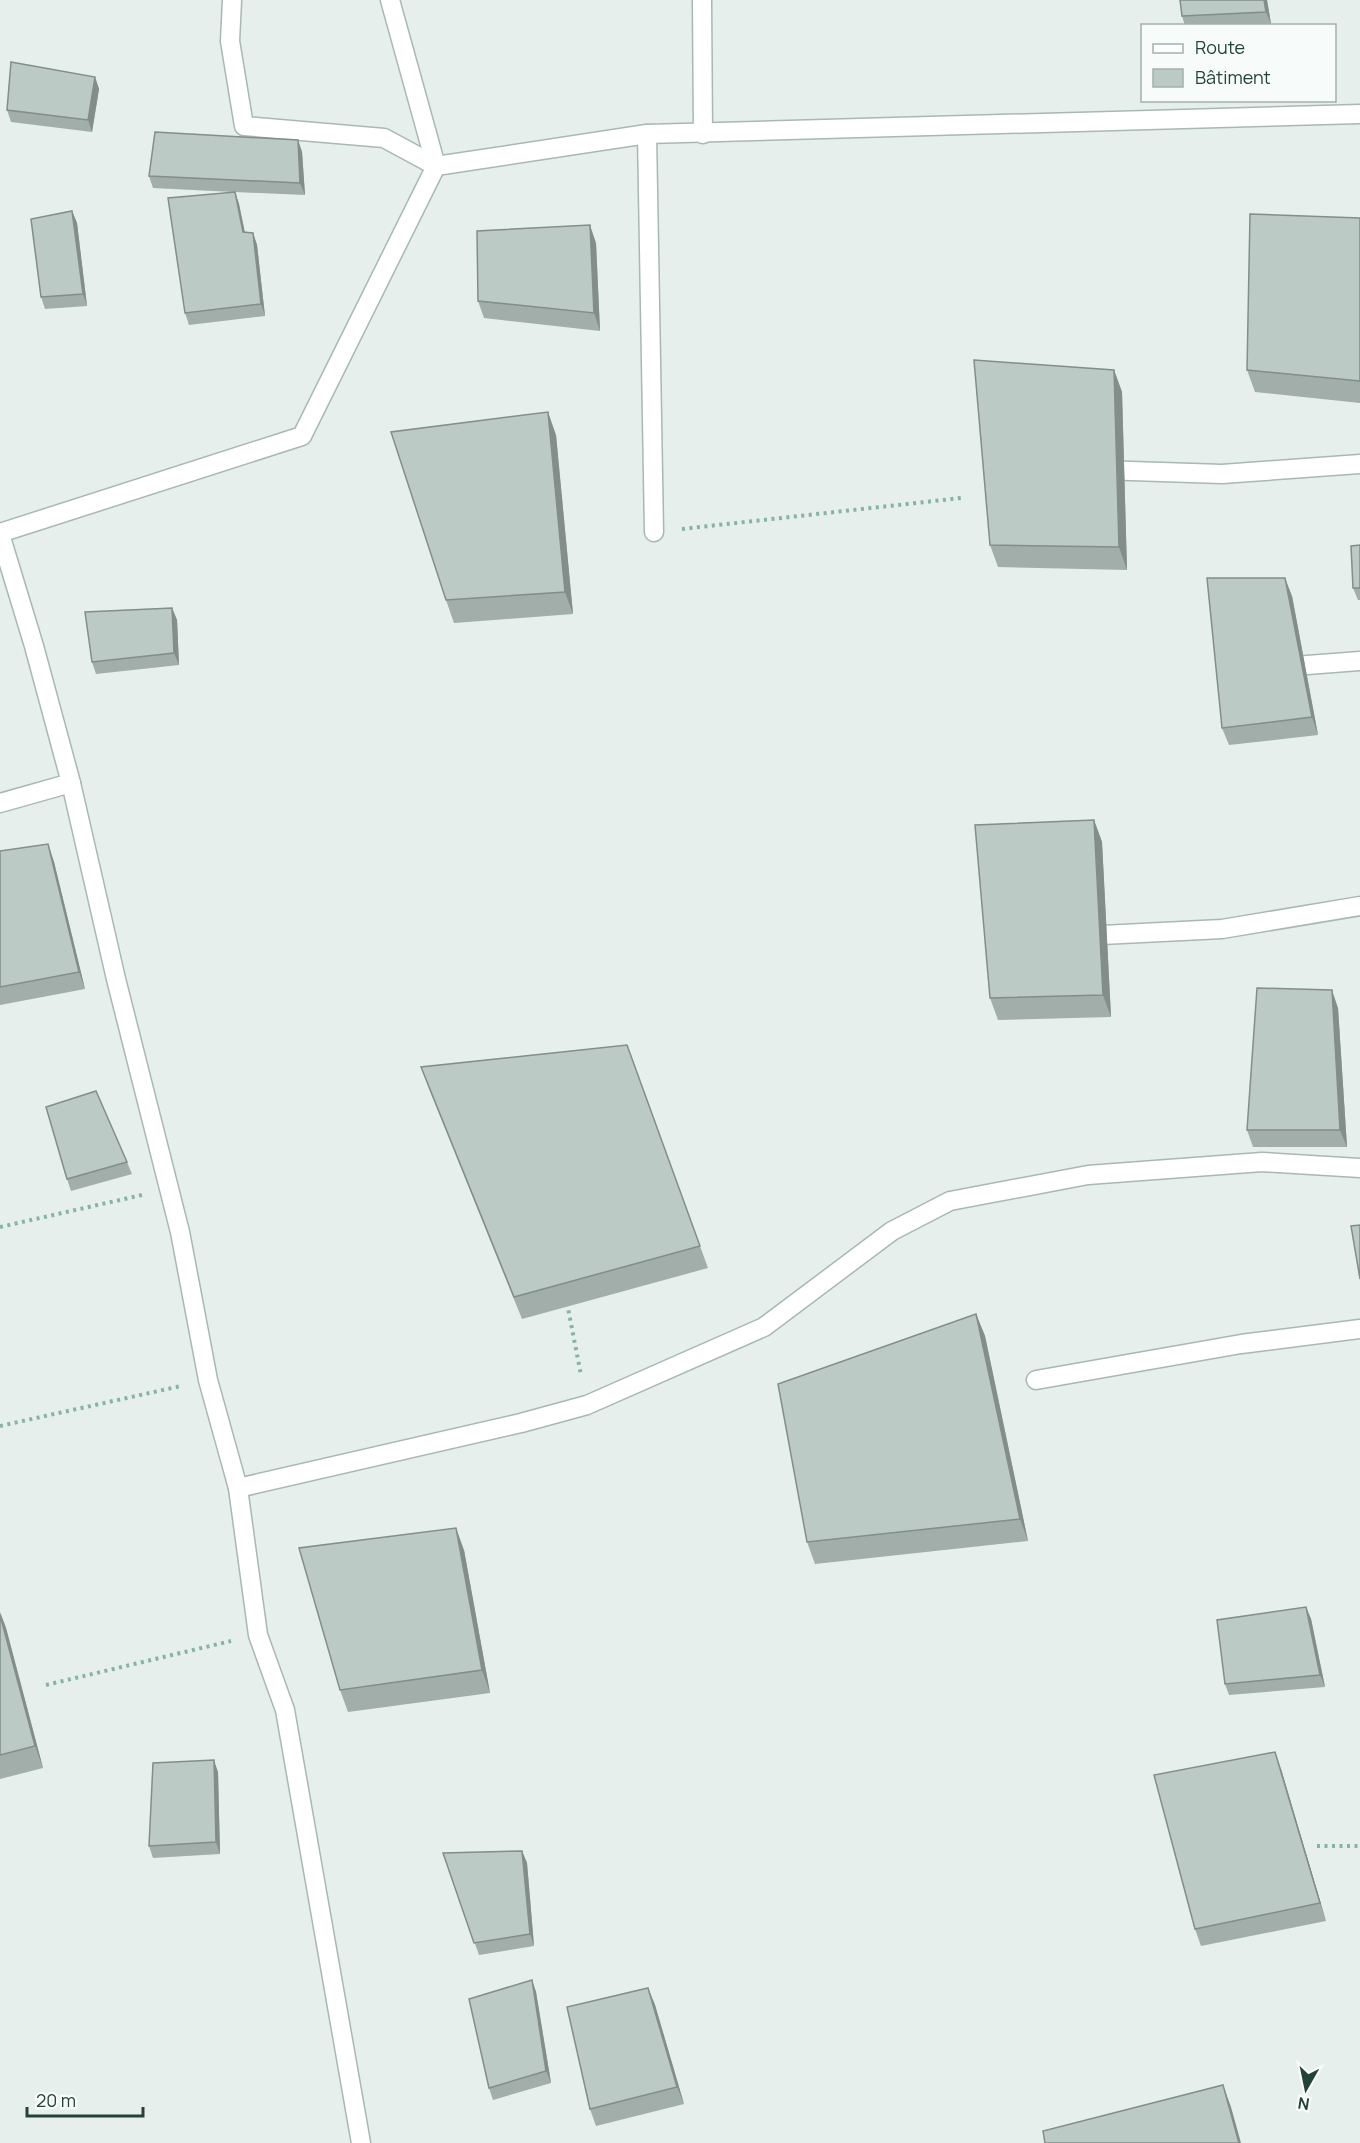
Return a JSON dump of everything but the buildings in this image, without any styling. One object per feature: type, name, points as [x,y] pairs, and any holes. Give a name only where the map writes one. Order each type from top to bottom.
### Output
[{"type":"street","points":[[232,0],[230,41],[244,126],[384,138],[436,166],[647,134],[1360,114]]},
{"type":"street","points":[[361,2143],[285,1710],[258,1635],[238,1488],[208,1380],[180,1232],[116,980],[71,783],[34,646],[0,533],[302,436],[436,166],[390,0]]},
{"type":"street","points":[[702,0],[703,134]]},
{"type":"street","points":[[647,134],[654,532]]},
{"type":"street","points":[[1084,469],[1222,474],[1360,464]]},
{"type":"street","points":[[1271,667],[1360,661]]},
{"type":"street","points":[[0,803],[71,783]]},
{"type":"street","points":[[1062,938],[1222,929],[1360,906]]},
{"type":"street","points":[[238,1488],[521,1423],[587,1405],[764,1328],[892,1231],[950,1201],[1088,1175],[1262,1162],[1360,1168]]},
{"type":"street","points":[[1036,1380],[1241,1344],[1360,1329]]},
{"type":"path","points":[[654,532],[962,498]]},
{"type":"path","points":[[0,1227],[169,1189]]},
{"type":"path","points":[[566,1296],[587,1405]]},
{"type":"path","points":[[0,1426],[208,1380]]},
{"type":"path","points":[[46,1685],[258,1635]]},
{"type":"path","points":[[1317,1846],[1360,1846]]}]
